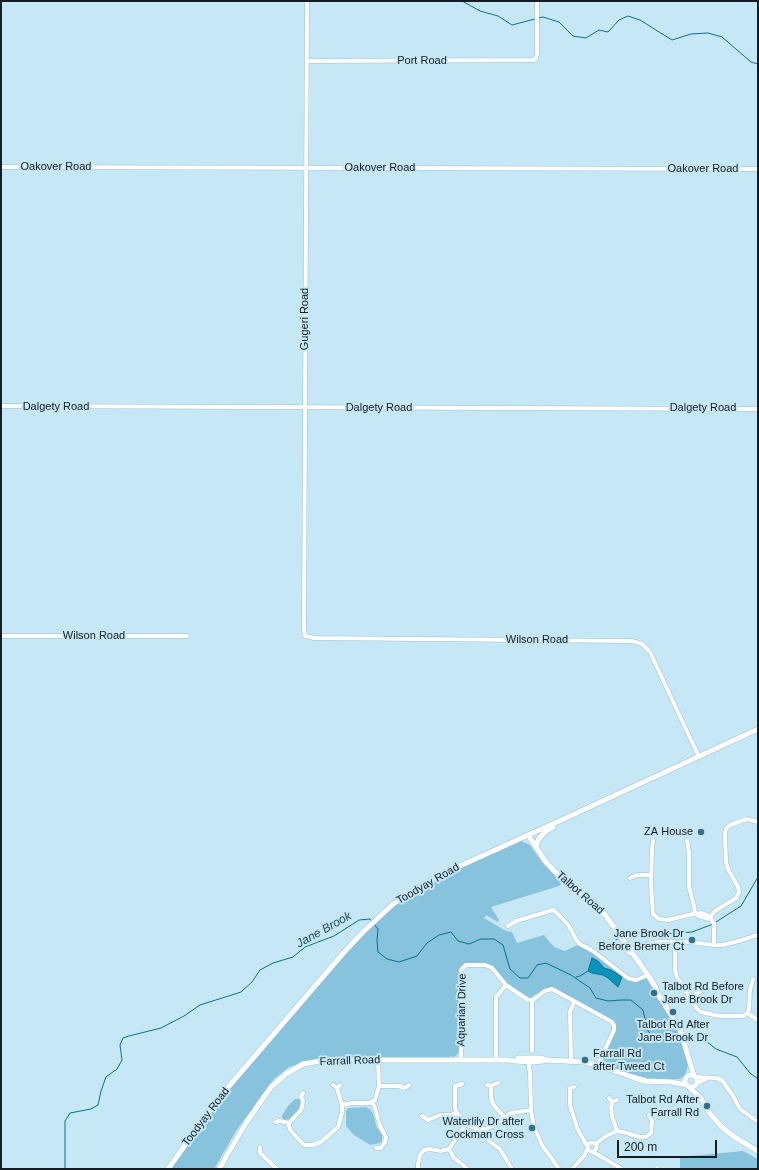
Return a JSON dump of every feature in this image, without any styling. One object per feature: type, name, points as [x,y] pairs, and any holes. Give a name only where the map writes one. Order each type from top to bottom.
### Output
[{"type":"main road","name":"Toodyay Road","points":[[168,1169],[216,1100],[365,930],[393,904],[444,873],[758,729]]},
{"type":"main road","points":[[537,845],[538,840],[544,833],[568,817]]},
{"type":"main road","name":"Talbot Road","points":[[530,834],[534,845],[537,845],[546,862],[558,875],[571,887],[600,908],[623,940],[624,945],[630,951],[646,976],[656,988],[657,993],[683,1035],[695,1076]]},
{"type":"main road","name":"Farrall Road","points":[[219,1169],[246,1123],[271,1087],[286,1074],[303,1064],[327,1060],[509,1060],[513,1058],[531,1060],[542,1058],[548,1060],[571,1061],[598,1065],[645,1080],[692,1085]]},
{"type":"main road","name":"Talbot Road","points":[[687,1077],[690,1060]]},
{"type":"main road","points":[[692,1085],[697,1080],[695,1076],[691,1075],[687,1077],[685,1082],[692,1085],[711,1115],[733,1136],[758,1151]]},
{"type":"main road","name":"Farrall Road","points":[[671,1082],[687,1077]]},
{"type":"street","name":"Gugeri Road","points":[[305,636],[307,1]]},
{"type":"street","name":"Port Road","points":[[307,61],[529,61],[536,58],[537,54],[537,1]]},
{"type":"street","name":"Oakover Road","points":[[1,167],[758,169]]},
{"type":"street","name":"Dalgety Road","points":[[1,406],[758,409]]},
{"type":"street","name":"Wilson Road","points":[[1,636],[187,636]]},
{"type":"street","name":"Wilson Road","points":[[305,636],[314,638],[632,641],[642,644],[650,652],[699,757]]},
{"type":"street","points":[[710,919],[717,909],[736,898],[739,892],[737,884],[729,872],[726,862],[726,829],[747,820],[758,822]]},
{"type":"street","points":[[653,840],[652,912],[659,918],[668,920],[702,913],[710,919],[714,926],[714,945]]},
{"type":"street","points":[[687,840],[689,853],[689,887],[695,914]]},
{"type":"street","points":[[630,878],[652,875]]},
{"type":"street","points":[[508,926],[516,920],[553,910],[569,926],[578,943],[596,954],[630,979],[636,980],[646,976]]},
{"type":"street","points":[[630,951],[646,944],[659,942],[714,945],[729,944],[758,935]]},
{"type":"street","points":[[675,942],[676,974],[696,1008],[703,1013],[719,1016],[742,1016],[747,1013],[750,1007],[750,990],[753,978]]},
{"type":"street","name":"Aquarian Drive","points":[[461,1059],[461,972],[466,965],[489,966],[506,985],[528,1000],[532,1000]]},
{"type":"street","points":[[690,998],[711,984]]},
{"type":"street","points":[[496,1060],[496,997],[506,985]]},
{"type":"street","points":[[532,1051],[532,1000],[545,991],[552,989],[612,1022],[614,1030],[598,1065]]},
{"type":"street","points":[[571,1061],[570,1012],[574,1002]]},
{"type":"street","points":[[747,1013],[758,1020]]},
{"type":"street","points":[[342,1105],[352,1103],[368,1104],[375,1100],[379,1086],[378,1060]]},
{"type":"street","points":[[531,1060],[531,1110],[534,1127],[542,1145],[558,1168],[563,1169]]},
{"type":"street","points":[[695,1076],[722,1080],[740,1109],[758,1122]]},
{"type":"street","points":[[692,1085],[708,1078]]},
{"type":"street","points":[[498,1083],[489,1085],[491,1098],[493,1104],[504,1117]]},
{"type":"street","points":[[462,1084],[452,1086],[457,1113],[466,1124],[478,1129],[486,1129],[493,1126],[511,1113],[531,1110]]},
{"type":"street","points":[[379,1086],[399,1086],[405,1088],[409,1085]]},
{"type":"street","points":[[289,1123],[291,1131],[303,1144],[309,1146],[321,1142],[338,1127],[340,1121],[342,1105],[336,1086]]},
{"type":"street","points":[[570,1086],[570,1105],[577,1128],[599,1154],[622,1169]]},
{"type":"street","points":[[289,1123],[301,1110],[303,1104],[300,1095]]},
{"type":"street","points":[[617,1100],[610,1100],[617,1131]]},
{"type":"street","points":[[373,1102],[380,1126],[386,1137],[382,1150],[376,1148]]},
{"type":"street","points":[[422,1116],[428,1122],[440,1115],[451,1115],[457,1113]]},
{"type":"street","points":[[574,1169],[592,1146],[606,1136],[617,1131],[640,1137],[646,1137],[651,1133],[654,1120],[649,1115]]},
{"type":"street","points":[[278,1120],[289,1123]]},
{"type":"street","points":[[418,1169],[420,1155],[424,1150],[430,1149],[441,1151],[449,1149],[466,1124]]},
{"type":"street","points":[[486,1129],[486,1134],[489,1141],[500,1149],[512,1169]]},
{"type":"street","points":[[260,1148],[260,1153],[276,1169]]},
{"type":"street","points":[[449,1149],[454,1158],[468,1169]]},
{"type":"street","points":[[255,1155],[260,1153]]},
{"type":"shaded area","points":[[521,841],[530,845],[543,864],[563,882],[559,886],[491,907],[499,920],[498,922],[486,915],[484,918],[506,931],[512,932],[517,943],[544,935],[554,947],[565,951],[580,944],[591,950],[630,979],[645,976],[678,1024],[690,1060],[685,1075],[680,1079],[656,1080],[605,1065],[603,1059],[616,1030],[616,1024],[613,1021],[551,988],[544,989],[530,998],[507,984],[492,965],[466,963],[461,966],[459,974],[459,1051],[456,1056],[450,1056],[450,1058],[306,1062],[289,1067],[274,1079],[261,1096],[236,1131],[214,1169],[167,1169],[235,1079],[376,919],[424,884],[511,842]]},
{"type":"shaded area","points":[[592,958],[598,961],[604,968],[611,970],[622,977],[618,987],[603,975],[588,971]]},
{"type":"shaded area","points":[[295,1099],[300,1099],[301,1101],[299,1110],[289,1119],[283,1119],[283,1114]]},
{"type":"shaded area","points":[[366,1107],[370,1109],[373,1114],[377,1128],[382,1135],[382,1141],[380,1143],[370,1145],[354,1135],[346,1126],[346,1111],[348,1108]]},
{"type":"shaded area","points":[[743,1151],[758,1159],[758,1169],[680,1169],[680,1157]]},
{"type":"waterway","points":[[462,1],[480,11],[498,16],[512,25],[535,19]]},
{"type":"waterway","points":[[538,18],[543,17],[559,22],[573,36],[586,38],[599,30],[608,32],[619,20],[628,16],[640,20],[672,40],[691,34],[708,33],[722,37],[751,62],[758,64]]},
{"type":"waterway","points":[[716,922],[741,906],[758,877]]},
{"type":"waterway","name":"Jane Brook","points":[[65,1169],[65,1121],[70,1113],[91,1109],[98,1105],[106,1077],[117,1069],[122,1060],[120,1045],[123,1038],[161,1028],[184,1016],[200,1005],[241,992],[252,982],[260,970],[273,963],[293,957],[305,947],[334,936],[359,920],[370,919],[372,922]]},
{"type":"waterway","name":"Jane Brook","points":[[374,924],[378,929],[378,952],[387,959],[399,962],[417,956],[427,943],[439,935],[451,932],[458,941],[469,944],[481,939],[494,939],[503,945],[510,969],[520,978],[528,978],[537,965],[546,963],[571,975],[590,988],[596,998],[608,1001],[631,1000],[643,1010],[648,1031],[656,1040],[666,1040],[680,1035]]},
{"type":"waterway","points":[[622,936],[632,931],[646,935],[692,932],[713,924]]},
{"type":"waterway","points":[[598,953],[600,950],[619,938]]},
{"type":"waterway","points":[[576,977],[588,971]]},
{"type":"waterway","name":"Jane Brook","points":[[685,1035],[691,1034],[701,1037],[716,1049],[737,1057],[750,1073],[758,1079]]},
{"type":"place","name":"ZA House","points":[[701,832]]},
{"type":"place","name":"Jane Brook Dr Before Bremer Ct","points":[[692,940]]},
{"type":"place","name":"Talbot Rd Before Jane Brook Dr","points":[[654,993]]},
{"type":"place","name":"Talbot Rd After Jane Brook Dr","points":[[673,1012]]},
{"type":"place","name":"Farrall Rd after Tweed Ct","points":[[585,1060]]},
{"type":"place","name":"Talbot Rd After Farrall Rd","points":[[707,1106]]},
{"type":"place","name":"Waterlily Dr after Cockman Cross","points":[[532,1128]]}]
